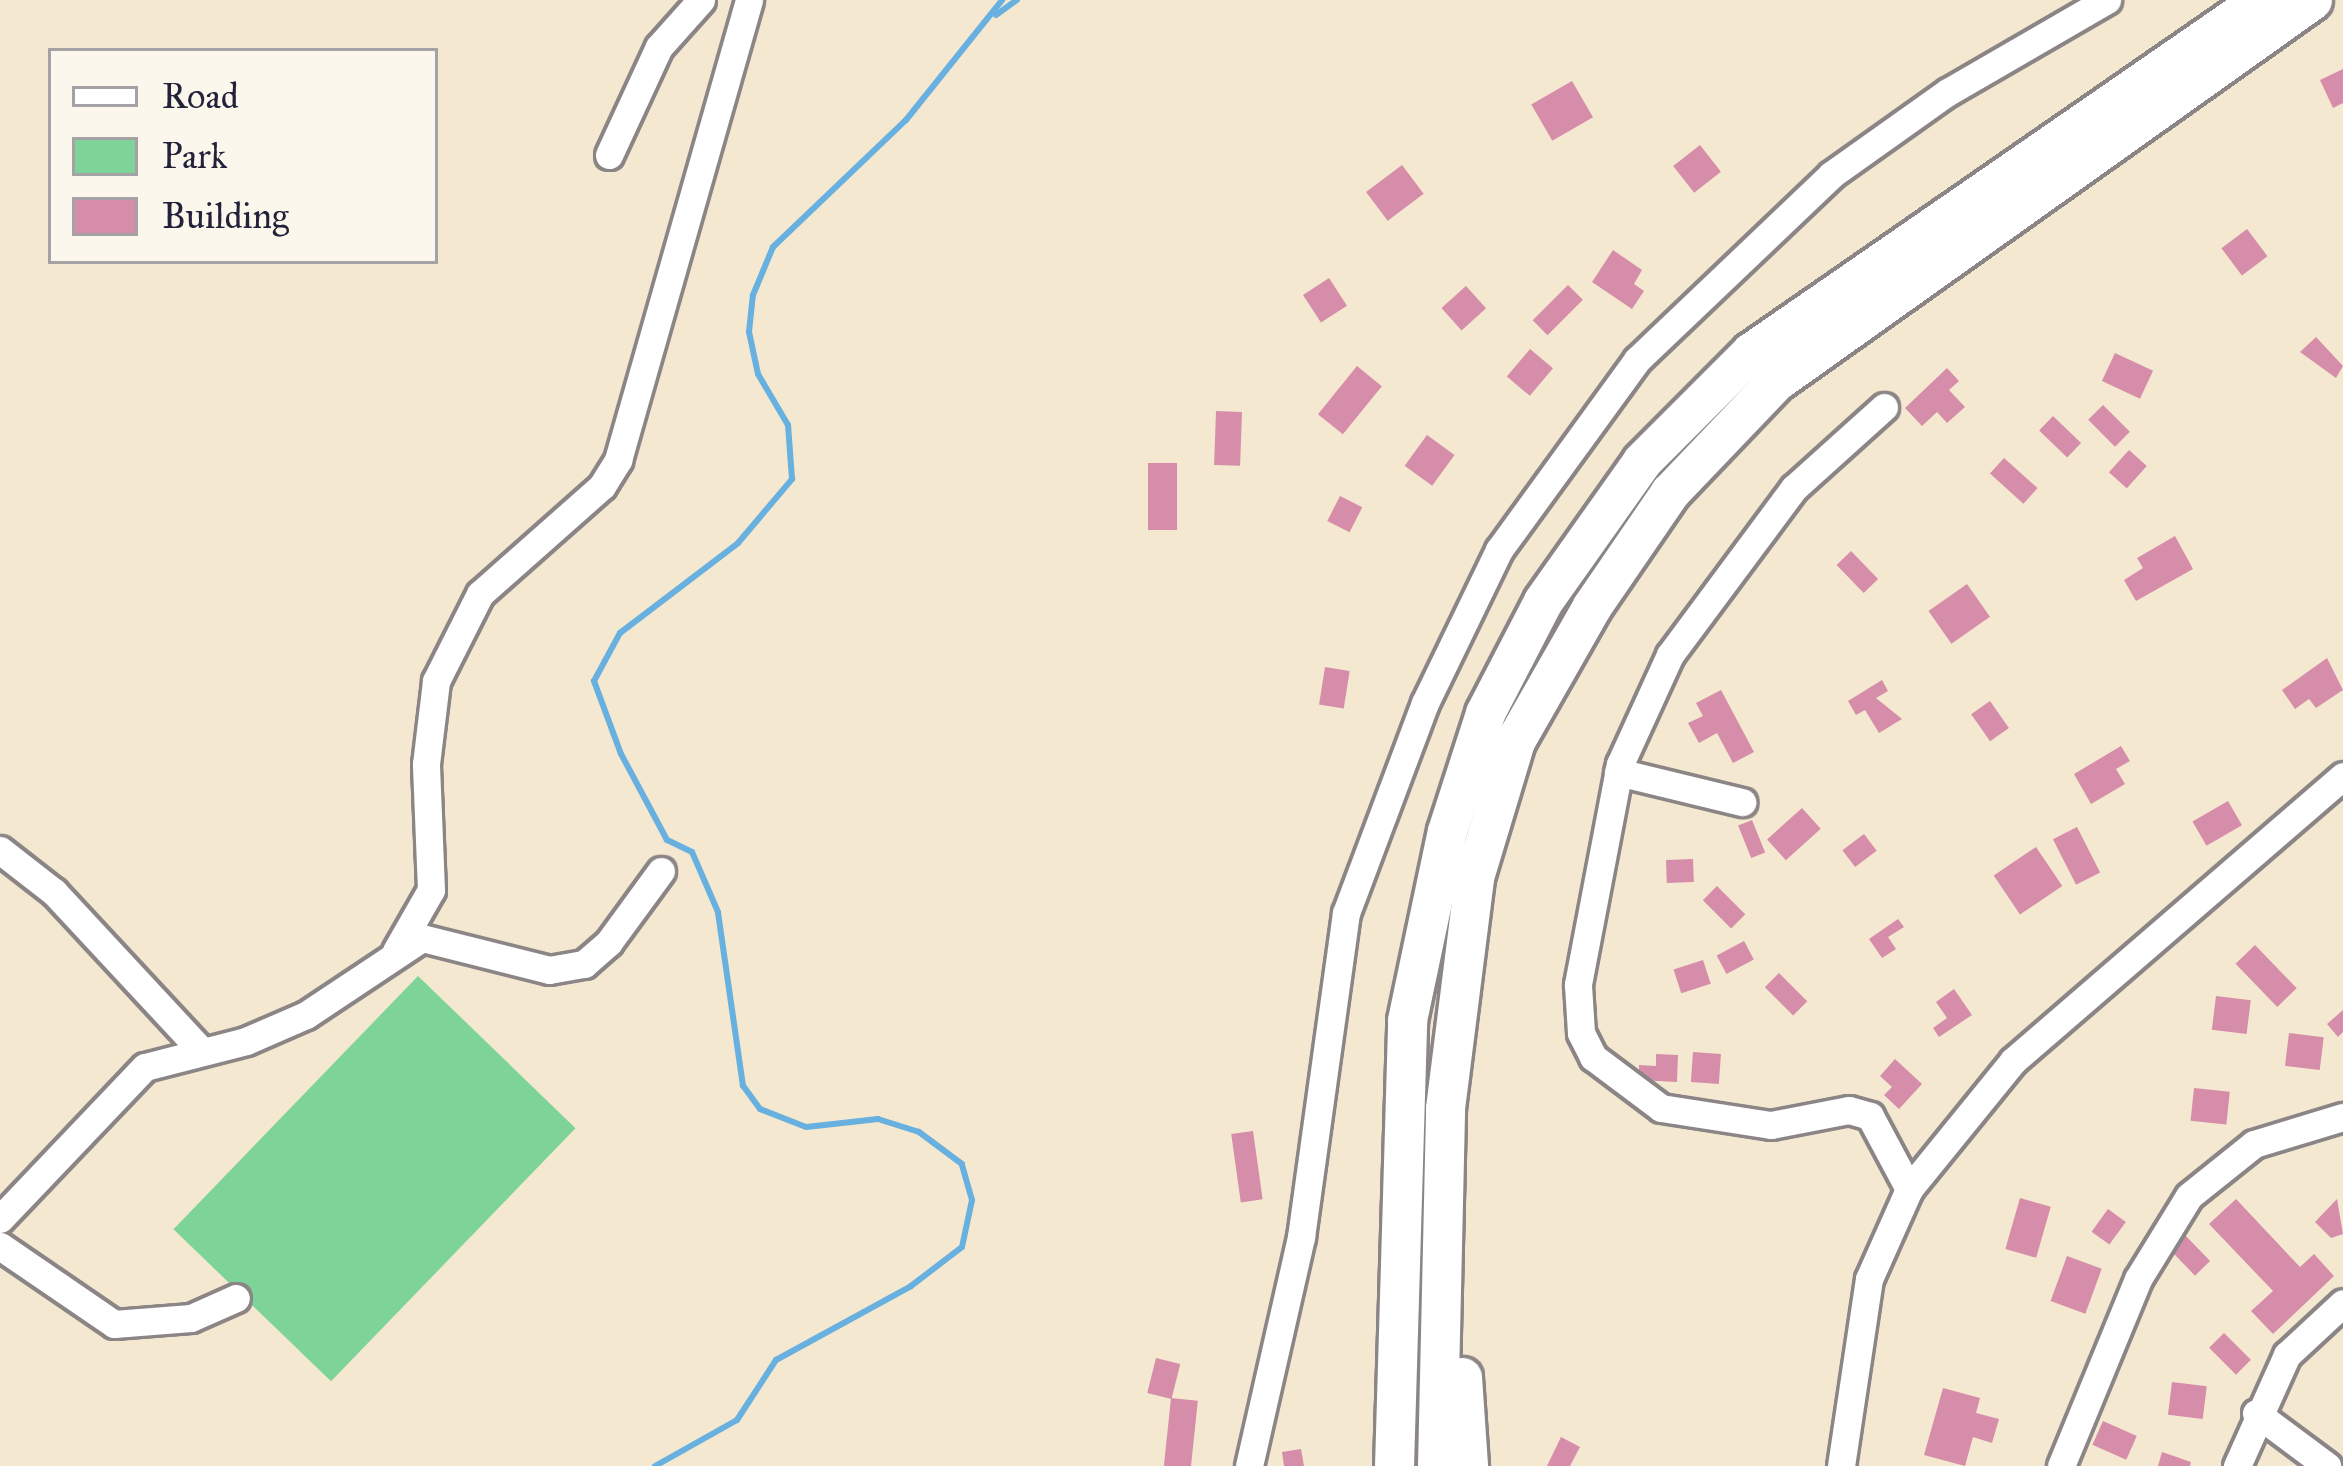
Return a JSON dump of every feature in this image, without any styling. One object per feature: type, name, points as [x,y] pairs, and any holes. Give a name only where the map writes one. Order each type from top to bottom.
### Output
[{"type":"highway","points":[[1383,1466],[1412,999],[1447,831],[1485,713],[1543,601],[1642,461],[1751,352],[2260,0]]},
{"type":"highway","points":[[1437,1466],[1445,1108],[1474,877],[1514,741],[1592,606],[1670,493],[1774,382],[2312,0]]},
{"type":"highway","points":[[1445,1108],[1468,1466]]},
{"type":"highway","points":[[1392,1347],[1394,1466]]},
{"type":"street","points":[[609,155],[659,47],[701,0]]},
{"type":"street","points":[[396,951],[430,890],[426,764],[436,681],[481,594],[602,486],[618,460],[749,0]]},
{"type":"street","points":[[1249,1466],[1301,1237],[1346,913],[1425,703],[1499,550],[1637,360],[1831,175],[1948,92],[2108,0]]},
{"type":"street","points":[[1884,407],[1794,488],[1670,655],[1618,772],[1578,986],[1581,1033],[1593,1057],[1661,1108],[1771,1125],[1849,1110],[1870,1116],[1909,1189]]},
{"type":"street","points":[[1618,772],[1742,802]]},
{"type":"street","points":[[1843,1466],[1868,1279],[1909,1189],[2013,1061],[2343,776]]},
{"type":"street","points":[[0,850],[54,892],[202,1051]]},
{"type":"street","points":[[0,1219],[117,1089],[145,1067],[307,1015],[396,951],[422,938],[549,970],[584,964],[661,872]]},
{"type":"street","points":[[2061,1466],[2138,1279],[2189,1196],[2254,1144],[2343,1118]]},
{"type":"street","points":[[0,1246],[114,1324],[191,1318],[236,1298]]},
{"type":"street","points":[[2237,1466],[2256,1413],[2288,1355],[2343,1303]]},
{"type":"street","points":[[2256,1413],[2327,1466]]},
{"type":"green space","points":[[418,976],[576,1128],[331,1381],[173,1229]]},
{"type":"building","points":[[2343,69],[2343,103],[2333,108],[2320,80]]},
{"type":"building","points":[[1572,81],[1593,117],[1552,141],[1531,104]]},
{"type":"building","points":[[1700,145],[1721,172],[1694,193],[1673,166]]},
{"type":"building","points":[[1402,165],[1424,194],[1388,221],[1366,192]]},
{"type":"building","points":[[2247,229],[2267,256],[2242,275],[2221,248]]},
{"type":"building","points":[[1613,250],[1642,270],[1634,284],[1644,291],[1632,309],[1592,282]]},
{"type":"building","points":[[1329,278],[1347,306],[1321,323],[1303,295]]},
{"type":"building","points":[[1568,285],[1583,300],[1547,335],[1533,320]]},
{"type":"building","points":[[1466,286],[1486,308],[1462,330],[1441,308]]},
{"type":"building","points":[[2316,337],[2343,366],[2336,378],[2300,352]]},
{"type":"building","points":[[1530,349],[1553,368],[1530,396],[1507,377]]},
{"type":"building","points":[[2115,353],[2153,371],[2140,399],[2102,381]]},
{"type":"building","points":[[1357,366],[1382,386],[1343,434],[1318,414]]},
{"type":"building","points":[[1947,368],[1959,381],[1949,390],[1965,407],[1947,423],[1937,412],[1922,426],[1905,408]]},
{"type":"building","points":[[2103,405],[2130,432],[2115,447],[2088,420]]},
{"type":"building","points":[[1216,411],[1242,412],[1240,466],[1214,465]]},
{"type":"building","points":[[2053,416],[2081,443],[2067,457],[2039,430]]},
{"type":"building","points":[[1427,435],[1455,455],[1432,486],[1405,466]]},
{"type":"building","points":[[2129,450],[2147,466],[2127,488],[2109,472]]},
{"type":"building","points":[[2004,458],[2037,488],[2023,504],[1990,474]]},
{"type":"building","points":[[1148,463],[1177,463],[1177,530],[1148,530]]},
{"type":"building","points":[[1340,496],[1362,507],[1350,532],[1327,521]]},
{"type":"building","points":[[2175,536],[2193,569],[2136,601],[2124,580],[2143,568],[2137,558]]},
{"type":"building","points":[[1851,551],[1878,579],[1864,593],[1837,565]]},
{"type":"building","points":[[1967,584],[1990,617],[1951,644],[1928,611]]},
{"type":"building","points":[[2327,658],[2343,690],[2316,708],[2309,699],[2295,709],[2282,690]]},
{"type":"building","points":[[1325,667],[1350,671],[1344,708],[1319,705]]},
{"type":"building","points":[[1882,680],[1888,691],[1876,698],[1902,719],[1879,733],[1865,710],[1856,715],[1848,701]]},
{"type":"building","points":[[1721,690],[1754,752],[1733,763],[1717,733],[1699,743],[1688,723],[1703,716],[1696,703]]},
{"type":"building","points":[[1990,701],[2009,728],[1990,741],[1971,714]]},
{"type":"building","points":[[2121,746],[2130,761],[2116,769],[2125,784],[2091,804],[2074,774]]},
{"type":"building","points":[[2228,801],[2242,825],[2206,846],[2192,822]]},
{"type":"building","points":[[1802,808],[1821,829],[1786,860],[1767,839]]},
{"type":"building","points":[[1752,820],[1765,852],[1751,858],[1738,826]]},
{"type":"building","points":[[2077,827],[2100,872],[2076,885],[2053,839]]},
{"type":"building","points":[[1864,834],[1877,851],[1855,867],[1842,850]]},
{"type":"building","points":[[2036,847],[2062,886],[2020,914],[1994,876]]},
{"type":"building","points":[[1693,859],[1694,882],[1667,883],[1666,860]]},
{"type":"building","points":[[1717,886],[1745,914],[1731,928],[1703,900]]},
{"type":"building","points":[[1898,919],[1904,927],[1888,937],[1896,949],[1882,958],[1869,939]]},
{"type":"building","points":[[1744,941],[1754,960],[1726,974],[1717,956]]},
{"type":"building","points":[[2255,945],[2297,988],[2277,1007],[2236,964]]},
{"type":"building","points":[[1703,960],[1711,984],[1681,993],[1674,970]]},
{"type":"building","points":[[1779,973],[1807,1001],[1793,1015],[1765,987]]},
{"type":"building","points":[[1954,989],[1972,1015],[1939,1037],[1933,1028],[1947,1018],[1936,1002]]},
{"type":"building","points":[[2216,996],[2251,1000],[2247,1034],[2212,1030]]},
{"type":"building","points":[[2343,1010],[2343,1032],[2338,1037],[2327,1024]]},
{"type":"building","points":[[2289,1033],[2324,1037],[2320,1070],[2285,1066]]},
{"type":"building","points":[[1693,1052],[1721,1054],[1719,1084],[1691,1082]]},
{"type":"building","points":[[1656,1054],[1678,1055],[1677,1082],[1639,1080],[1639,1065],[1656,1066]]},
{"type":"building","points":[[1895,1059],[1922,1084],[1899,1109],[1884,1095],[1892,1087],[1880,1076]]},
{"type":"building","points":[[2194,1088],[2230,1092],[2226,1125],[2191,1121]]},
{"type":"building","points":[[1253,1131],[1263,1199],[1241,1202],[1231,1134]]},
{"type":"building","points":[[2020,1198],[2051,1207],[2036,1258],[2005,1249]]},
{"type":"building","points":[[2236,1199],[2300,1267],[2314,1254],[2334,1276],[2273,1334],[2251,1311],[2273,1291],[2209,1224]]},
{"type":"building","points":[[2337,1199],[2343,1234],[2331,1238],[2315,1222]]},
{"type":"building","points":[[2108,1209],[2126,1222],[2109,1245],[2092,1232]]},
{"type":"building","points":[[2183,1233],[2210,1261],[2195,1276],[2168,1248]]},
{"type":"building","points":[[2067,1256],[2102,1269],[2085,1314],[2051,1301]]},
{"type":"building","points":[[2224,1333],[2251,1360],[2236,1375],[2209,1348]]},
{"type":"building","points":[[1156,1358],[1180,1364],[1172,1399],[1147,1393]]},
{"type":"building","points":[[2172,1382],[2207,1386],[2203,1419],[2168,1415]]},
{"type":"building","points":[[1943,1388],[1980,1398],[1976,1413],[1999,1419],[1992,1443],[1973,1437],[1965,1466],[1924,1455]]},
{"type":"building","points":[[1171,1398],[1198,1401],[1191,1466],[1164,1466]]},
{"type":"building","points":[[2103,1421],[2137,1436],[2126,1460],[2092,1445]]},
{"type":"building","points":[[1561,1437],[1580,1447],[1570,1466],[1547,1466]]},
{"type":"building","points":[[1301,1449],[1304,1466],[1284,1466],[1282,1452]]},
{"type":"building","points":[[2162,1452],[2191,1462],[2190,1466],[2158,1466]]},
{"type":"waterway","points":[[655,1466],[737,1420],[776,1360],[911,1286],[962,1247],[972,1200],[962,1164],[919,1132],[878,1119],[806,1127],[760,1109],[743,1086],[718,912],[692,852],[667,840],[621,754],[594,681],[620,633],[738,543],[792,479],[788,425],[758,374],[749,332],[753,295],[773,247],[906,120],[1002,0]]},
{"type":"waterway","points":[[996,15],[1017,0]]}]
